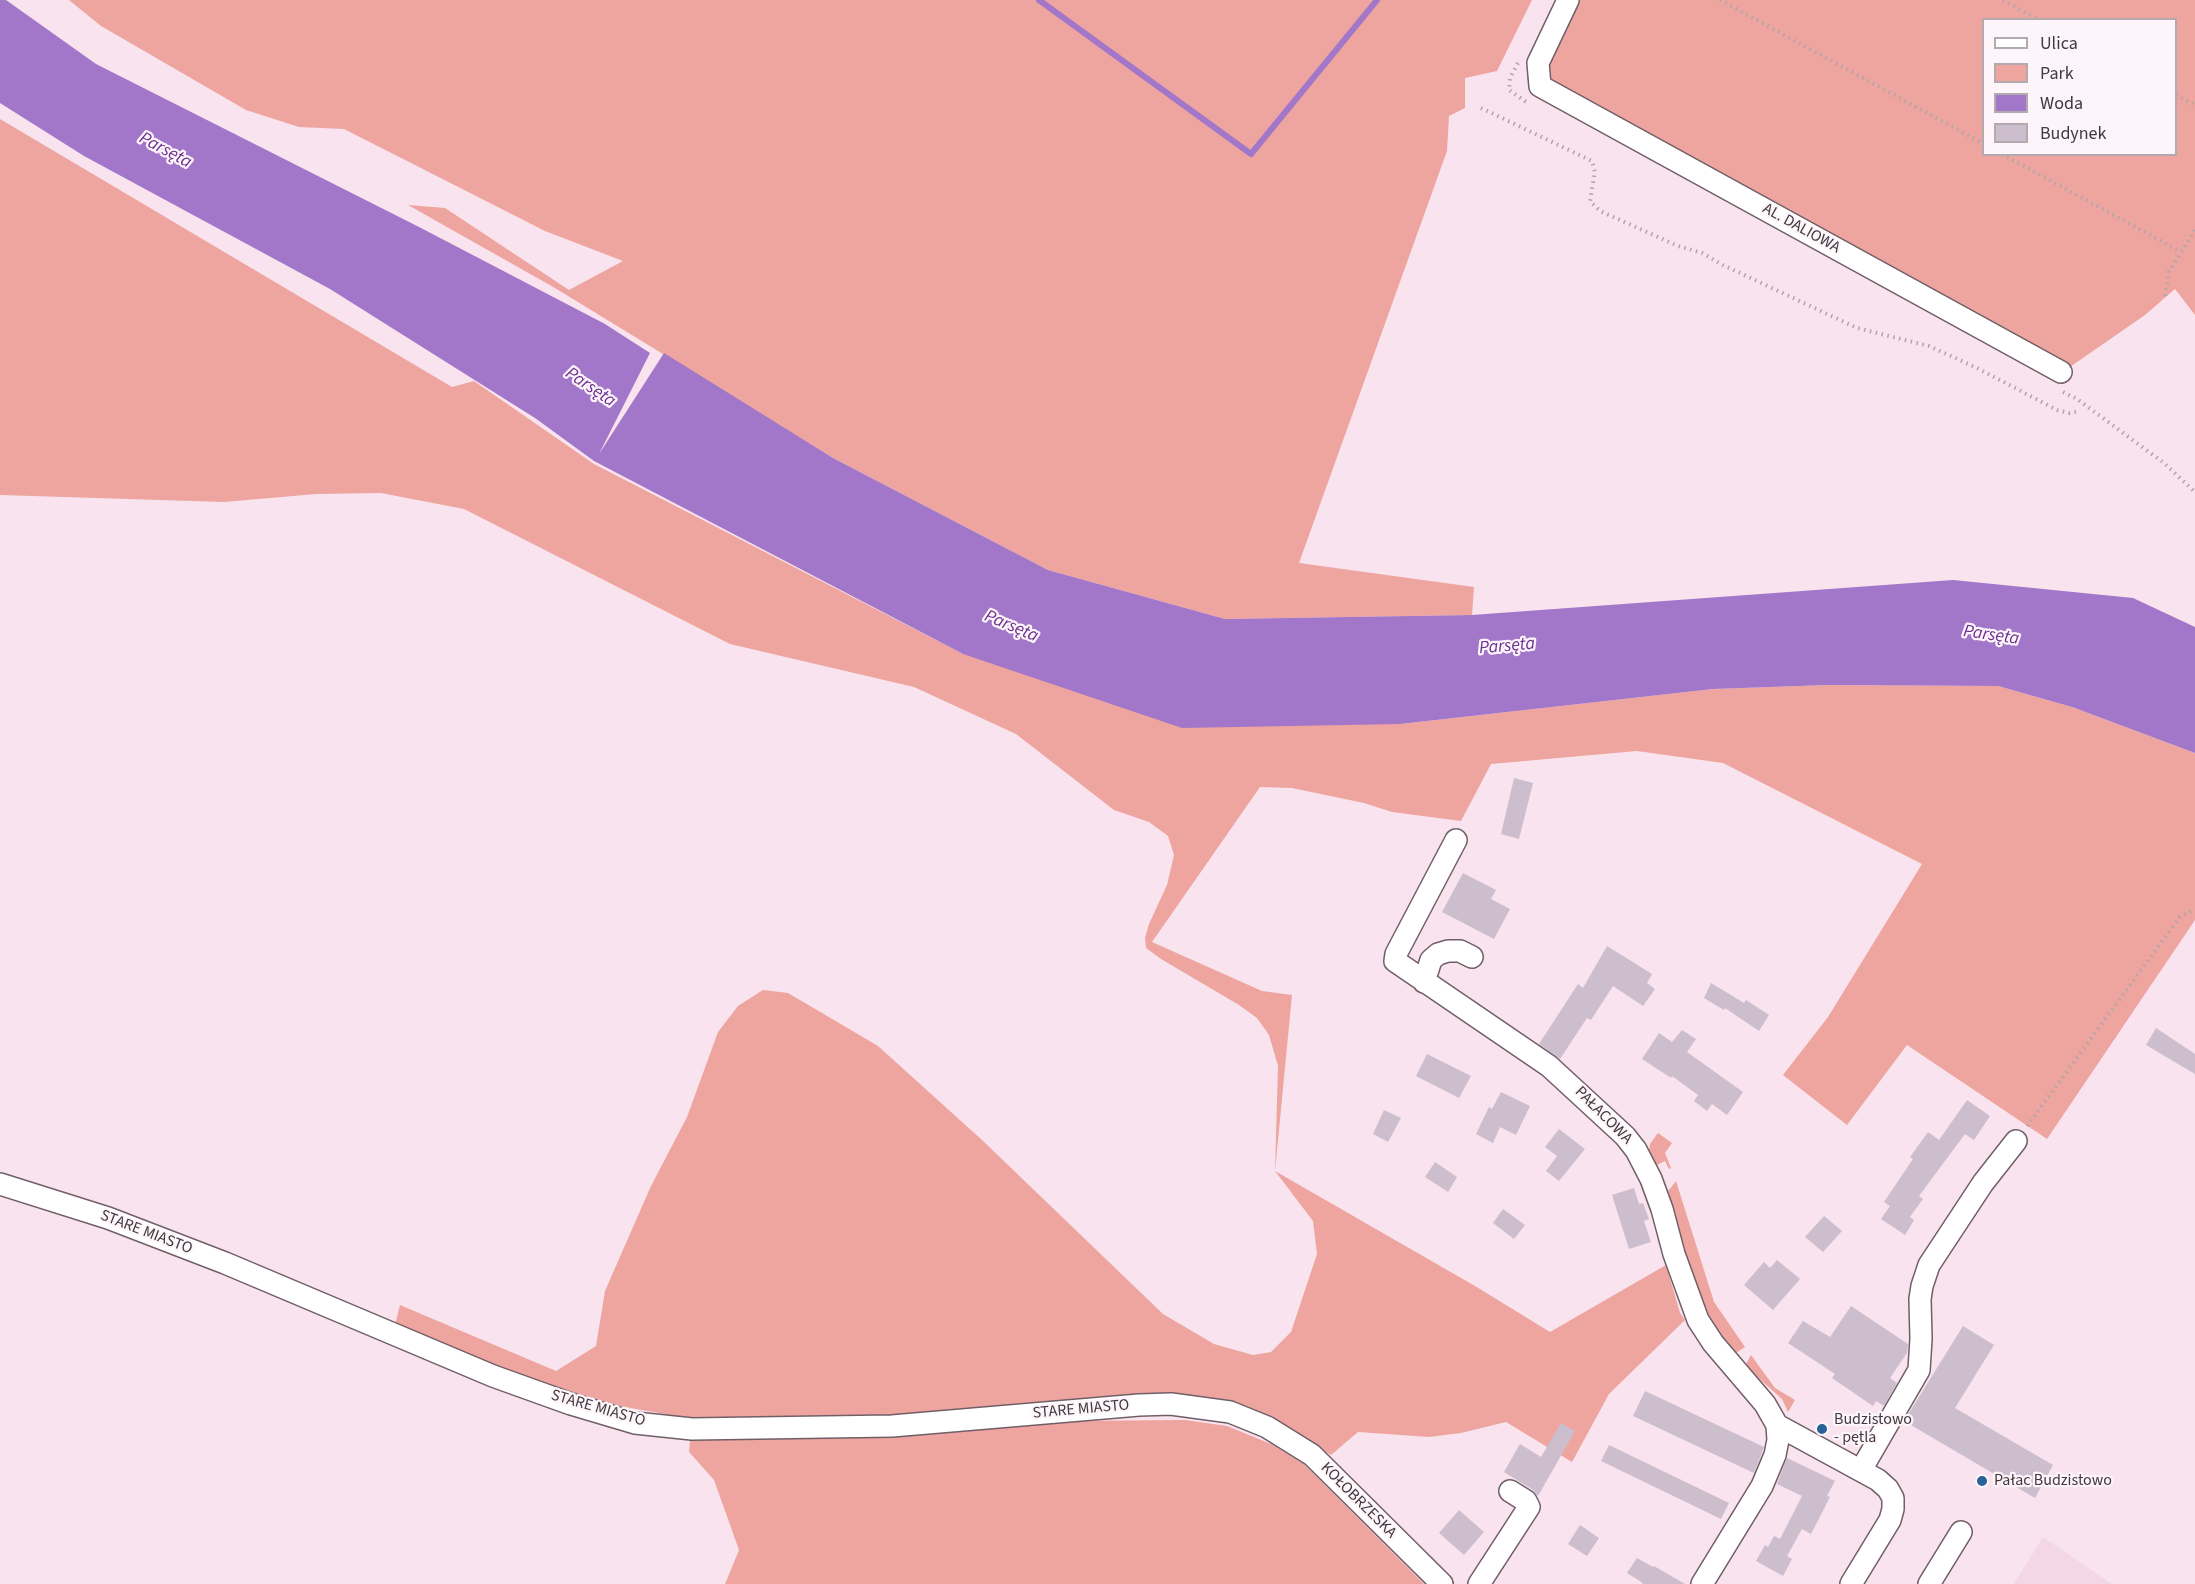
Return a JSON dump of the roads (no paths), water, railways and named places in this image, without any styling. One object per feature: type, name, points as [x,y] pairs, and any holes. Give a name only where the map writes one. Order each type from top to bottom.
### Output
[{"type":"street","name":"AL. DALIOWA","points":[[1568,0],[1538,63],[1540,86],[2061,372]]},
{"type":"street","name":"PAŁACOWA","points":[[1456,840],[1396,954],[1395,961],[1549,1066],[1614,1124],[1636,1149],[1655,1190],[1674,1254],[1698,1320],[1713,1343],[1765,1404],[1777,1425]]},
{"type":"street","points":[[1424,982],[1431,960],[1437,954],[1460,951],[1472,957]]},
{"type":"street","points":[[1861,1470],[1918,1370],[1921,1353],[1921,1293],[1929,1264],[1983,1184],[2016,1141]]},
{"type":"street","name":"STARE MIASTO","points":[[0,1184],[108,1218],[225,1263],[493,1377],[635,1423],[692,1429],[892,1426],[1170,1404],[1230,1412],[1266,1427]]},
{"type":"street","points":[[1777,1425],[1878,1480],[1888,1489],[1893,1498],[1890,1520],[1851,1584]]},
{"type":"street","points":[[1702,1584],[1762,1486],[1775,1455],[1778,1440],[1777,1425]]},
{"type":"street","name":"KOŁOBRZESKA","points":[[1266,1427],[1312,1455],[1442,1584]]},
{"type":"street","points":[[1479,1584],[1529,1507],[1526,1501],[1510,1491]]},
{"type":"street","points":[[1929,1584],[1961,1532]]},
{"type":"water","name":"Parsęta","points":[[0,0],[6,0],[96,64],[421,228],[605,324],[650,353],[599,454],[664,353],[833,458],[1048,570],[1225,619],[1472,615],[1953,580],[2133,598],[2195,627],[2195,753],[2072,707],[1998,686],[1828,685],[1713,689],[1400,724],[1182,728],[963,654],[594,461],[535,418],[330,289],[84,156],[0,103]]},
{"type":"waterway","points":[[1039,0],[1251,154],[1377,0]]},
{"type":"place","name":"Budzistowo - pętla","points":[[1822,1429]]},
{"type":"place","name":"Pałac Budzistowo","points":[[1982,1481]]}]
